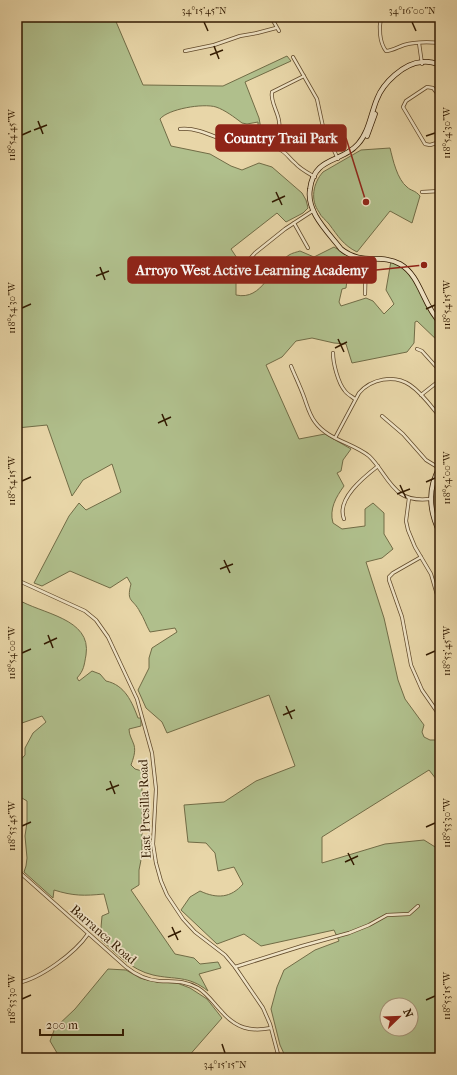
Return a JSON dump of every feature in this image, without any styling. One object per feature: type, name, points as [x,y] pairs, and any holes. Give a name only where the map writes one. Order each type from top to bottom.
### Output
[{"type":"street","points":[[271,17],[278,31]]},
{"type":"street","points":[[381,17],[381,38],[386,51],[391,51],[409,44],[439,43],[440,30]]},
{"type":"street","points":[[185,51],[214,45],[240,36],[276,28]]},
{"type":"street","points":[[419,43],[422,63]]},
{"type":"street","points":[[293,57],[317,99],[323,127],[338,158]]},
{"type":"street","points":[[440,66],[422,63],[412,65],[401,71],[385,86],[377,99],[362,139],[353,149],[321,166],[310,189],[310,196],[314,210],[341,249],[347,254],[355,257],[391,261],[405,268],[414,278],[430,310],[440,321]]},
{"type":"street","points":[[275,147],[280,124],[277,110],[272,98],[272,92],[304,76]]},
{"type":"street","points":[[440,97],[433,88],[427,86],[406,101],[403,105],[425,144],[430,145],[440,142]]},
{"type":"street","points":[[306,133],[323,127]]},
{"type":"street","points":[[180,129],[194,129],[237,144],[263,144],[275,147],[284,152],[301,169],[315,176]]},
{"type":"street","points":[[422,192],[440,191]]},
{"type":"street","points":[[243,274],[246,264],[252,255],[294,223],[314,210]]},
{"type":"street","points":[[294,223],[308,248]]},
{"type":"street","points":[[365,294],[366,258]]},
{"type":"street","points":[[417,349],[422,351],[440,371]]},
{"type":"street","points":[[333,353],[333,361],[342,386],[347,393],[355,399]]},
{"type":"street","points":[[291,366],[311,415],[324,432],[365,454],[378,466],[395,488],[410,498],[422,500],[430,499]]},
{"type":"street","points":[[335,438],[355,399],[363,388],[377,380],[384,379],[406,382],[421,395],[440,417]]},
{"type":"street","points":[[421,395],[440,380]]},
{"type":"street","points":[[382,416],[403,434],[426,460],[440,467],[433,482],[430,499],[433,516],[440,533]]},
{"type":"street","points":[[344,519],[342,514],[350,493],[359,481],[378,466]]},
{"type":"street","points":[[410,498],[407,524],[410,536],[431,574],[440,605]]},
{"type":"street","points":[[421,557],[392,573],[389,580],[402,617],[411,665],[422,690],[440,716]]},
{"type":"street","name":"East Presilla Road","points":[[17,580],[82,609],[96,620],[108,637],[137,699],[152,753],[156,789],[153,844],[161,882],[183,919],[195,932],[220,950],[235,967],[263,1008],[271,1028],[279,1058]]},
{"type":"street","name":"Barranca Road","points":[[17,870],[88,934],[136,974],[152,980],[178,981],[193,986],[204,993],[227,1018],[246,1029],[258,1030],[271,1028]]},
{"type":"street","points":[[235,967],[349,933],[387,915],[409,914],[418,906]]},
{"type":"street","points":[[17,983],[29,980],[44,972],[77,946],[88,934]]},
{"type":"green space","points":[[17,17],[114,17],[143,85],[223,86],[287,56],[291,61],[245,82],[259,118],[263,140],[258,140],[258,122],[247,124],[242,123],[216,107],[195,106],[170,112],[160,119],[171,146],[210,154],[231,166],[242,170],[259,163],[272,167],[302,193],[306,200],[308,208],[303,213],[286,222],[277,213],[231,249],[241,264],[236,272],[236,295],[253,293],[260,288],[282,260],[290,254],[300,251],[314,257],[334,247],[350,257],[346,288],[342,289],[339,302],[341,306],[366,298],[373,301],[384,314],[394,304],[386,290],[391,261],[409,272],[440,322],[440,343],[417,321],[415,322],[414,343],[407,352],[352,363],[346,344],[312,338],[296,341],[282,357],[266,365],[299,439],[325,434],[351,449],[343,460],[341,471],[337,473],[344,486],[334,503],[332,513],[333,523],[342,529],[365,526],[365,509],[373,503],[384,513],[384,534],[393,549],[382,558],[366,562],[384,618],[398,680],[405,699],[424,725],[422,732],[424,737],[430,740],[440,740],[440,784],[429,770],[322,837],[322,863],[385,844],[424,840],[440,850],[440,1058],[286,1058],[280,1045],[271,1009],[277,987],[284,970],[315,950],[339,941],[334,930],[261,946],[244,934],[217,944],[181,910],[190,897],[200,891],[206,894],[223,896],[234,892],[243,884],[234,867],[218,871],[215,853],[206,843],[188,842],[184,805],[224,802],[256,781],[295,766],[269,695],[167,733],[162,722],[146,708],[138,690],[149,668],[149,658],[152,648],[177,632],[175,628],[150,632],[141,614],[130,598],[129,594],[131,584],[127,577],[110,588],[70,571],[42,586],[34,583],[69,516],[79,503],[86,510],[121,492],[112,464],[83,480],[72,496],[47,425],[17,428]]},
{"type":"green space","points":[[390,148],[396,169],[404,184],[420,196],[412,223],[390,211],[357,252],[344,243],[320,214],[314,202],[315,186],[323,172],[361,150]]},
{"type":"green space","points":[[17,599],[63,619],[73,625],[81,633],[86,643],[84,665],[77,678],[79,681],[92,671],[100,674],[106,681],[113,683],[123,690],[130,700],[138,718],[141,718],[141,726],[129,729],[135,748],[131,765],[135,769],[142,771],[142,855],[139,870],[139,885],[131,890],[175,954],[194,958],[200,964],[218,962],[221,968],[199,974],[208,991],[188,980],[145,973],[124,960],[100,939],[102,916],[109,913],[104,894],[79,895],[54,890],[53,898],[24,872],[27,858],[25,836],[27,801],[17,795],[17,764],[25,755],[25,748],[33,733],[46,722],[42,716],[22,723],[17,728]]},
{"type":"green space","points":[[108,969],[126,970],[140,978],[157,982],[177,983],[190,988],[207,999],[222,1018],[187,1058],[60,1058],[50,1041],[55,1028],[75,1009]]},
{"type":"place","name":"Country Trail Park","points":[[366,202]]},
{"type":"place","name":"Arroyo West Active Learning Academy","points":[[424,265]]}]
